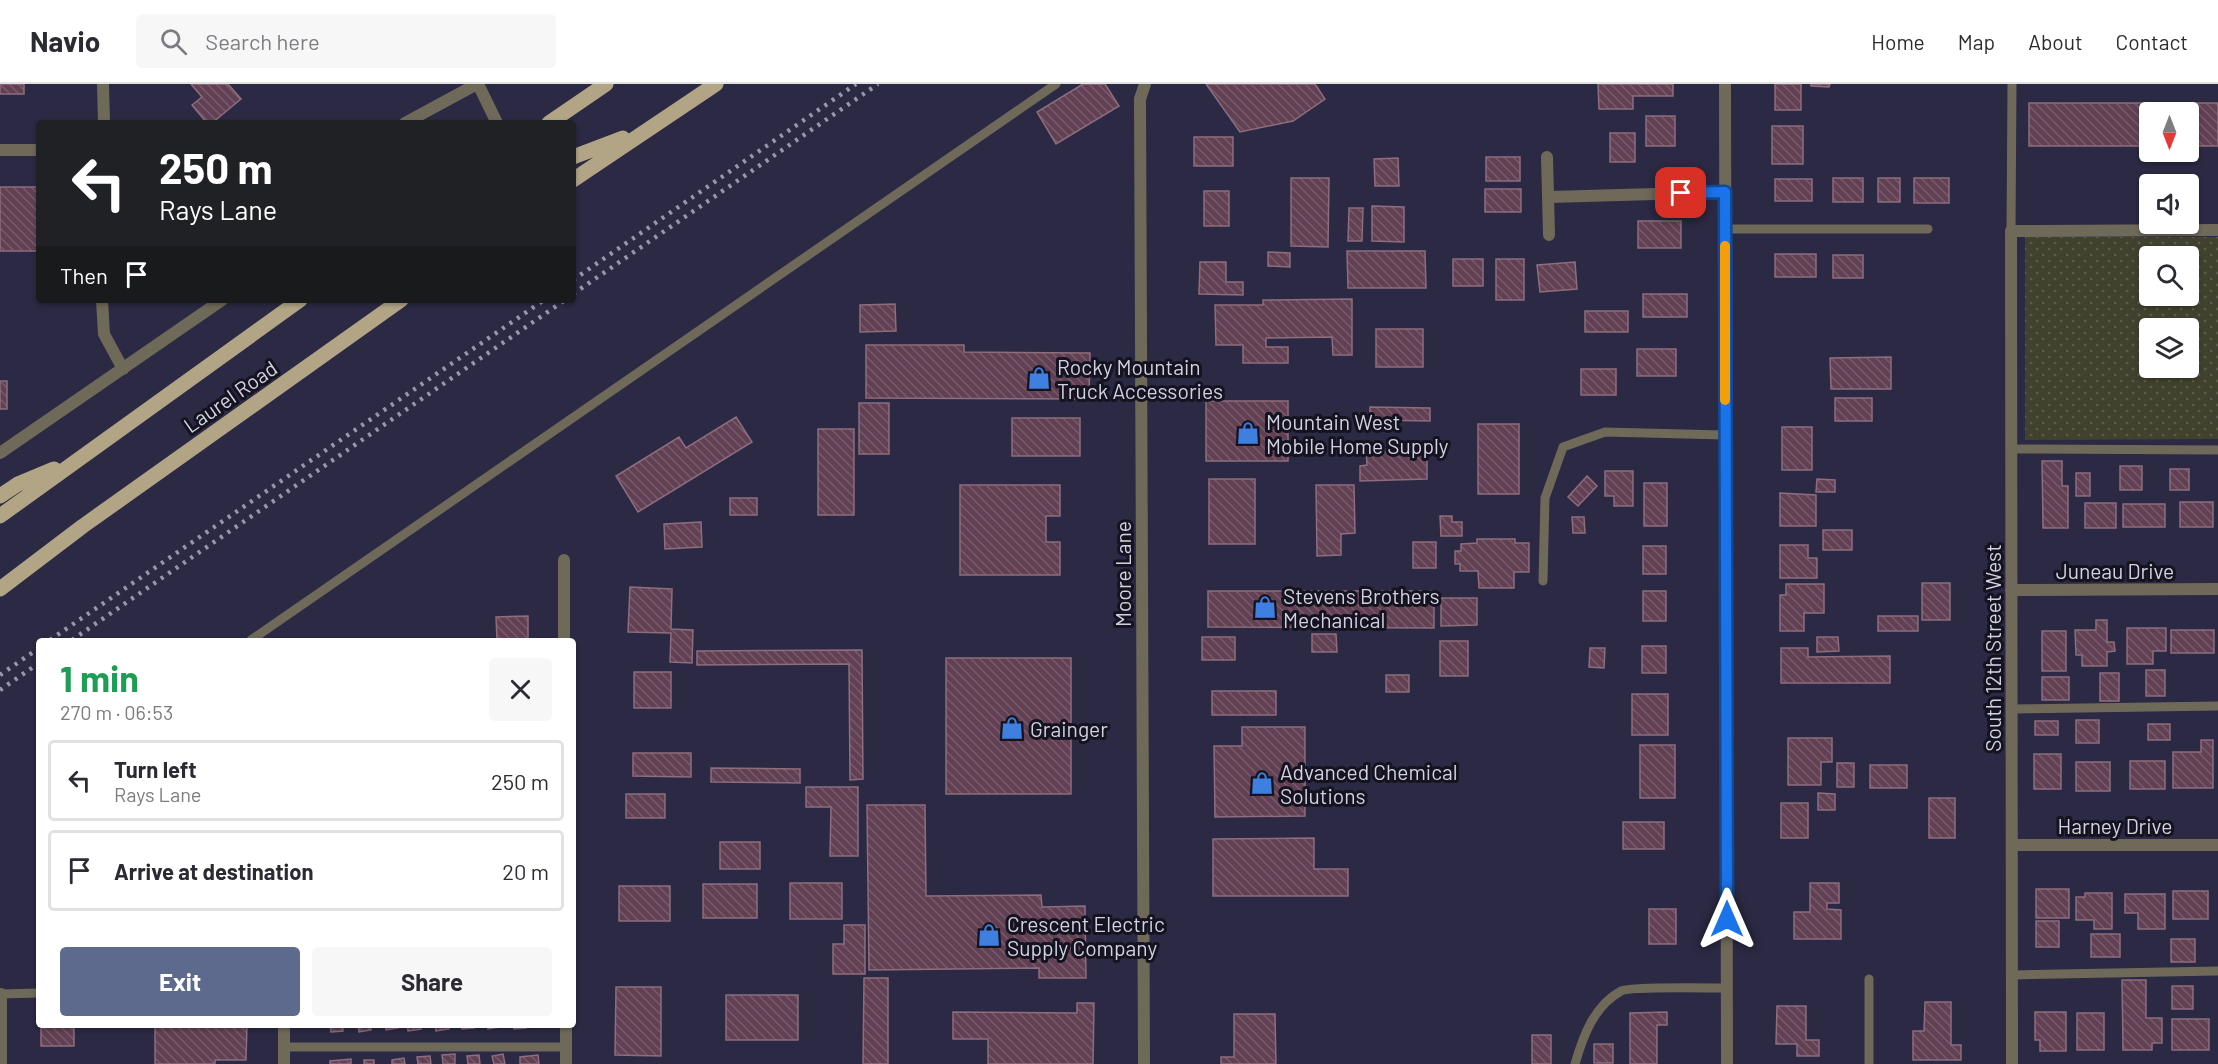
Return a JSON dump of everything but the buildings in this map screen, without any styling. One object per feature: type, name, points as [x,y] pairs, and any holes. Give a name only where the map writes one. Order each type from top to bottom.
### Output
[{"type":"main road","points":[[553,120],[606,84]]},
{"type":"main road","points":[[576,178],[716,84]]},
{"type":"main road","points":[[576,157],[664,119]]},
{"type":"main road","name":"Laurel Road","points":[[79,458],[296,303]]},
{"type":"main road","name":"Laurel Road","points":[[84,526],[397,303]]},
{"type":"main road","points":[[0,496],[18,484],[79,458]]},
{"type":"main road","points":[[0,516],[79,458]]},
{"type":"main road","points":[[0,579],[84,526]]},
{"type":"main road","points":[[0,589],[84,526]]},
{"type":"street","points":[[103,84],[104,120]]},
{"type":"street","points":[[411,120],[477,84],[495,120]]},
{"type":"street","name":"Moore Lane","points":[[1144,1064],[1140,99],[1145,84]]},
{"type":"street","points":[[1725,84],[1727,1064]]},
{"type":"street","points":[[0,150],[36,150]]},
{"type":"street","points":[[1547,157],[1550,197],[1549,235]]},
{"type":"street","points":[[1550,197],[1725,192]]},
{"type":"street","points":[[2011,231],[2218,230]]},
{"type":"street","name":"South 12th Street West","points":[[2011,231],[2012,1064]]},
{"type":"street","points":[[102,303],[104,334],[123,369]]},
{"type":"street","points":[[0,453],[218,303]]},
{"type":"street","points":[[564,561],[564,638]]},
{"type":"street","name":"Juneau Drive","points":[[2011,590],[2218,589]]},
{"type":"street","name":"Harney Drive","points":[[2012,845],[2218,845]]},
{"type":"street","points":[[1,994],[1,1064]]},
{"type":"street","points":[[284,1028],[284,1064]]},
{"type":"street","points":[[566,1028],[567,1064]]},
{"type":"lane","points":[[253,638],[1056,84]]},
{"type":"lane","points":[[2011,231],[2012,84]]},
{"type":"lane","points":[[1725,229],[1928,229]]},
{"type":"lane","points":[[1543,580],[1545,498],[1563,447],[1605,432],[1724,435]]},
{"type":"lane","points":[[2011,449],[2218,450]]},
{"type":"lane","points":[[2012,709],[2218,706]]},
{"type":"lane","points":[[2012,975],[2218,972]]},
{"type":"lane","points":[[1869,979],[1869,1064]]},
{"type":"lane","points":[[1575,1064],[1583,1035],[1603,1004],[1623,989],[1728,988]]},
{"type":"lane","points":[[1,994],[36,993]]},
{"type":"lane","points":[[284,1047],[566,1047]]},
{"type":"green space","points":[[2025,237],[2218,237],[2218,439],[2025,440]]},
{"type":"railway","points":[[576,278],[856,84]]},
{"type":"railway","points":[[576,292],[878,84]]},
{"type":"railway","points":[[53,638],[540,303]]},
{"type":"railway","points":[[75,638],[561,303]]},
{"type":"railway","points":[[0,675],[36,650]]},
{"type":"railway","points":[[0,690],[36,665]]},
{"type":"slow traffic","points":[[1725,246],[1725,400]]},
{"type":"place","name":"Rocky Mountain Truck Accessories","points":[[1039,378]]},
{"type":"place","name":"Mountain West Mobile Home Supply","points":[[1248,433]]},
{"type":"place","name":"Stevens Brothers Mechanical","points":[[1265,607]]},
{"type":"place","name":"Grainger","points":[[1012,728]]},
{"type":"place","name":"Advanced Chemical Solutions","points":[[1262,783]]},
{"type":"place","name":"Crescent Electric Supply Company","points":[[989,935]]},
{"type":"route","points":[[1681,193],[1725,192],[1727,919]]}]
